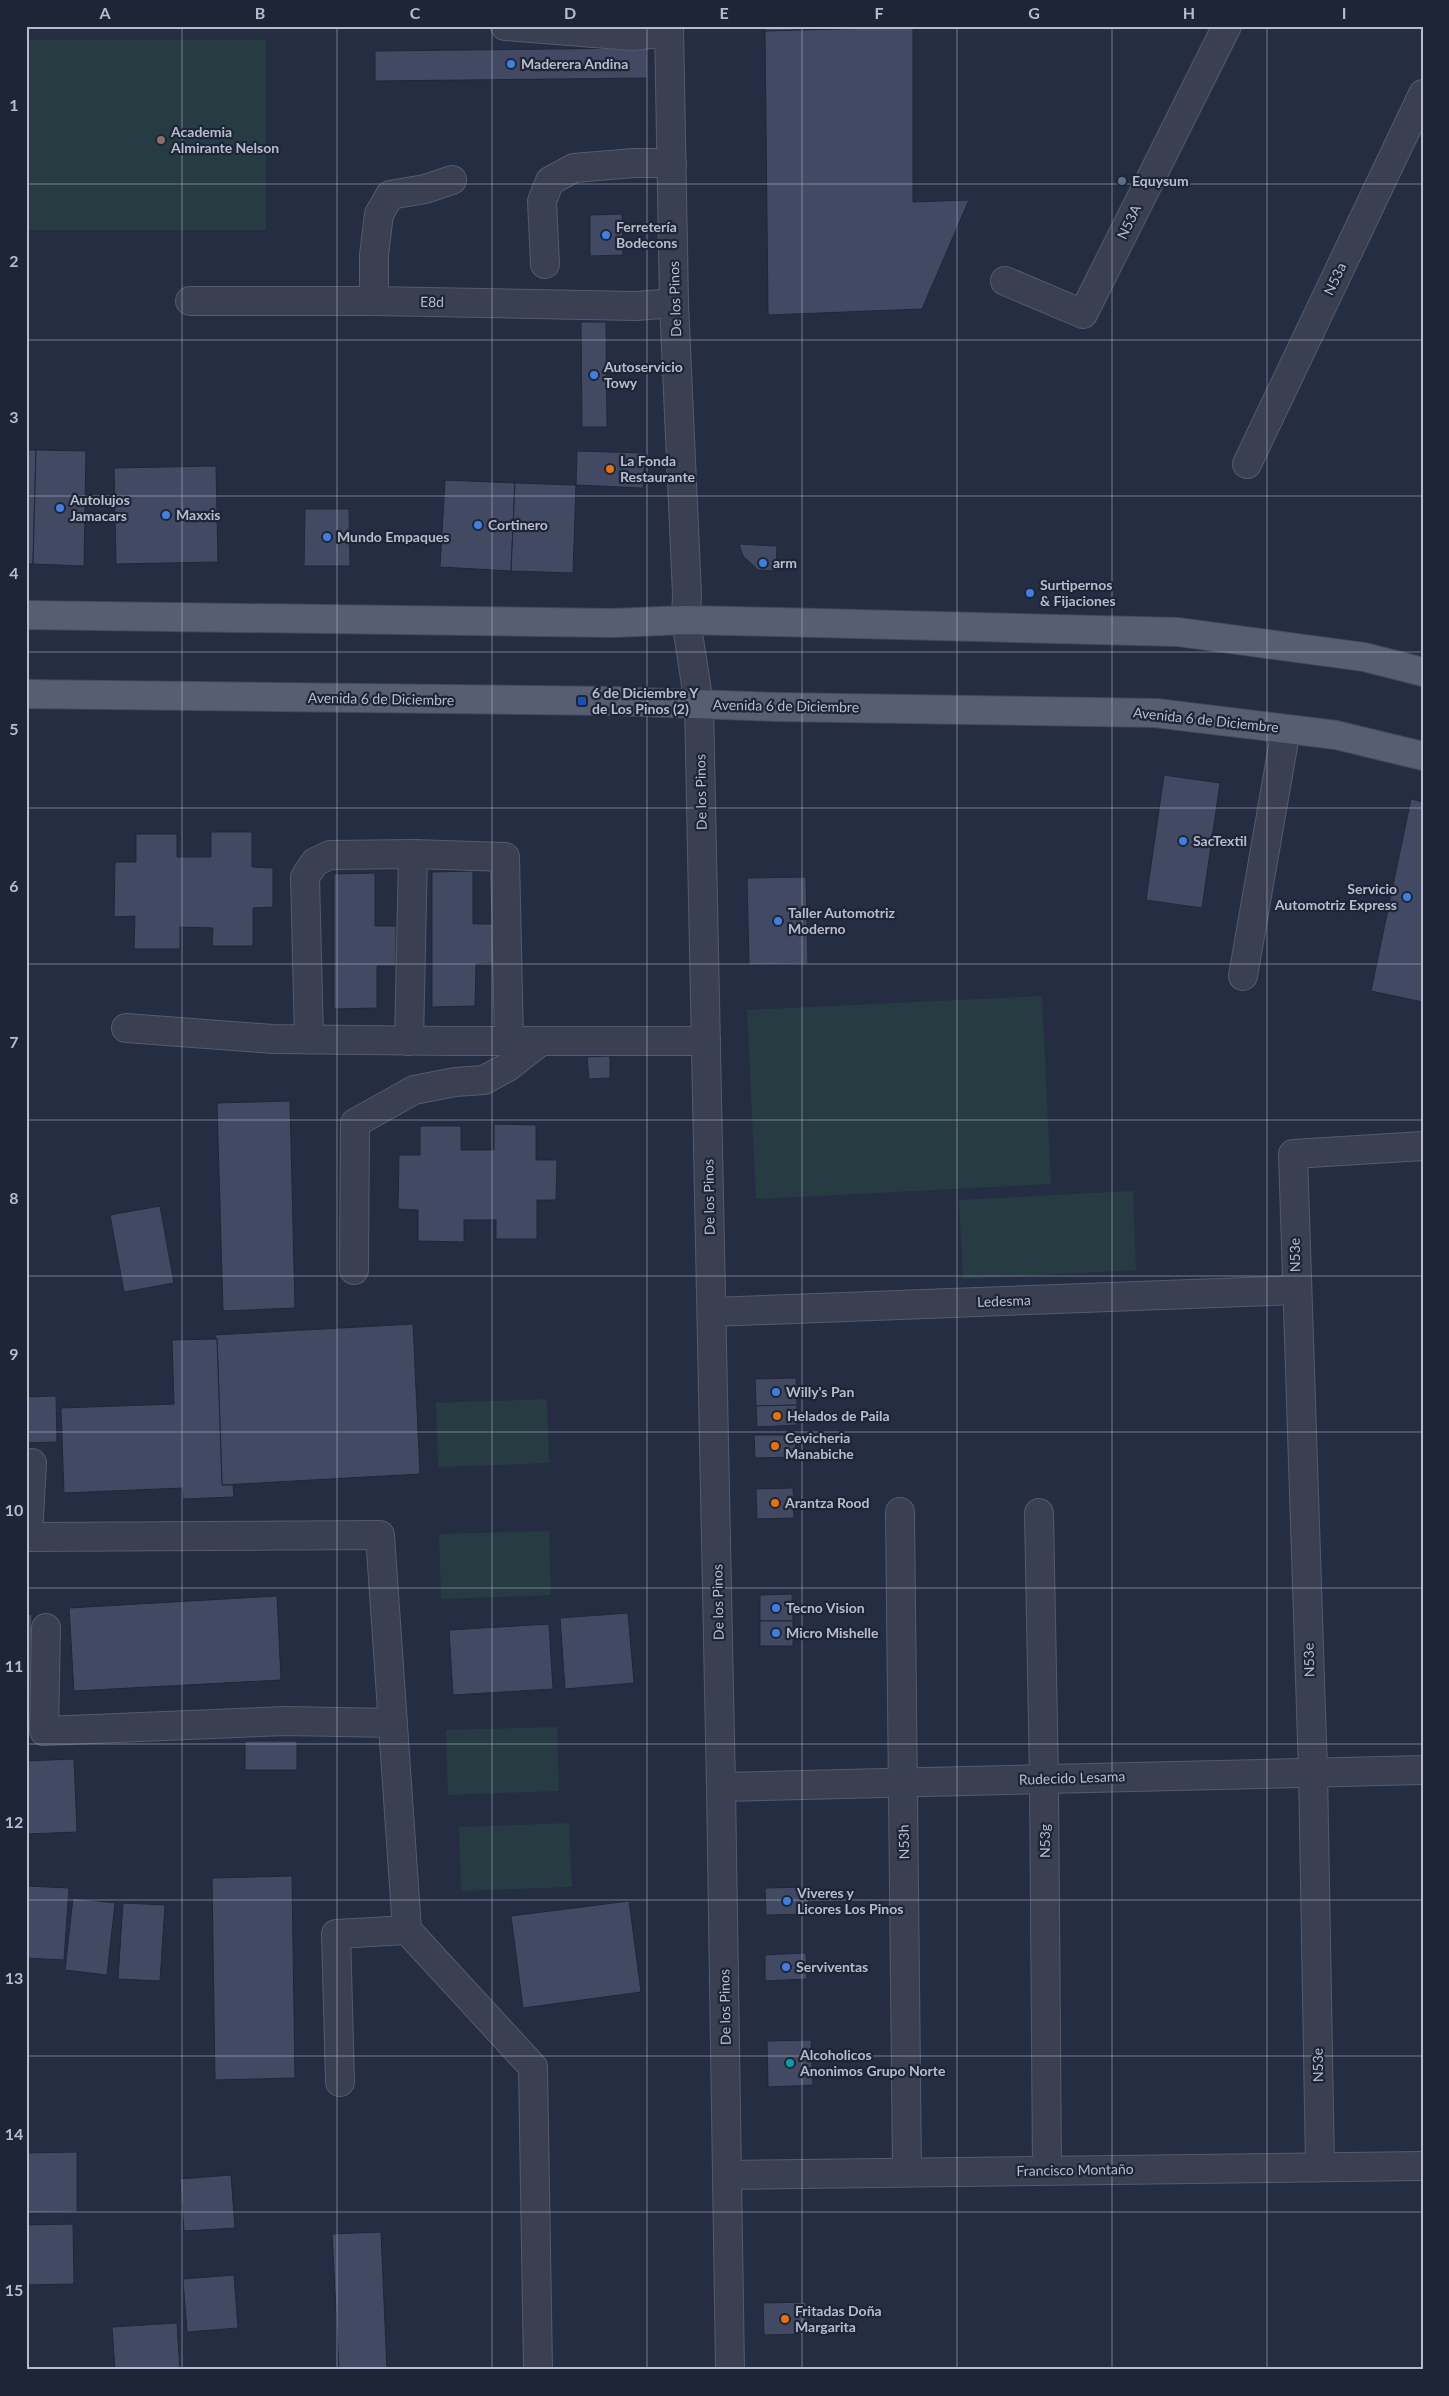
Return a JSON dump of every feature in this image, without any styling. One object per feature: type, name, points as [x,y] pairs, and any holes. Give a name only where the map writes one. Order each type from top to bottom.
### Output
[{"type":"main road","points":[[26,615],[612,624],[686,620],[1178,632],[1364,657],[1423,672]]},
{"type":"main road","name":"Avenida 6 de Diciembre","points":[[26,694],[611,701],[1156,713],[1336,735],[1423,756]]},
{"type":"street","points":[[505,26],[632,36],[669,29]]},
{"type":"street","name":"N53A","points":[[1005,281],[1083,314],[1227,26]]},
{"type":"street","name":"De los Pinos","points":[[669,29],[674,302],[687,594],[686,620],[699,704],[721,1787],[730,2370]]},
{"type":"street","name":"N53a","points":[[1247,464],[1423,94]]},
{"type":"street","points":[[545,264],[542,201],[550,182],[574,168],[634,163],[672,163]]},
{"type":"street","points":[[374,301],[374,255],[379,214],[390,195],[425,189],[452,180]]},
{"type":"street","name":"E8d","points":[[190,301],[374,301],[636,306],[674,302]]},
{"type":"street","points":[[1243,976],[1286,729]]},
{"type":"street","points":[[409,1041],[413,854]]},
{"type":"street","points":[[309,1039],[305,876],[315,862],[330,855],[413,854],[506,857],[509,1041]]},
{"type":"street","points":[[126,1028],[273,1039],[706,1041]]},
{"type":"street","points":[[354,1270],[355,1123],[414,1090],[455,1082],[484,1080],[508,1067],[541,1041]]},
{"type":"street","name":"N53e","points":[[1320,2166],[1313,1771],[1293,1154],[1423,1146]]},
{"type":"street","name":"Ledesma","points":[[712,1312],[1296,1290]]},
{"type":"street","points":[[32,1463],[28,1537],[380,1535],[407,1930],[533,2066],[538,2370]]},
{"type":"street","name":"N53h","points":[[900,1512],[907,2171]]},
{"type":"street","name":"N53g","points":[[1039,1513],[1044,1779],[1047,2170]]},
{"type":"street","points":[[46,1628],[44,1731],[285,1721],[393,1723]]},
{"type":"street","name":"Rudecido Lesama","points":[[721,1787],[1313,1771],[1423,1770]]},
{"type":"street","points":[[340,2082],[336,1934],[407,1930]]},
{"type":"street","name":"Francisco Montaño","points":[[727,2175],[907,2171],[1423,2166]]},
{"type":"shaded area","name":"Academia Almirante Nelson","points":[[26,40],[266,40],[266,230],[26,230]]},
{"type":"shaded area","points":[[1042,996],[1051,1184],[756,1199],[747,1010]]},
{"type":"shaded area","points":[[1133,1191],[1136,1270],[963,1279],[959,1200]]},
{"type":"shaded area","points":[[547,1399],[549,1463],[438,1467],[436,1403]]},
{"type":"shaded area","points":[[549,1531],[551,1595],[441,1599],[439,1534]]},
{"type":"shaded area","points":[[557,1727],[559,1791],[448,1795],[446,1730]]},
{"type":"shaded area","points":[[569,1823],[572,1887],[461,1891],[459,1827]]},
{"type":"building","points":[[765,26],[913,26],[913,27],[765,31]]},
{"type":"building","points":[[913,27],[913,202],[969,200],[922,309],[768,315],[765,31]]},
{"type":"building","name":"Maderera Andina","points":[[647,48],[647,78],[375,81],[375,51]]},
{"type":"building","name":"Ferretería Bodecons","points":[[622,214],[623,255],[590,256],[590,215]]},
{"type":"building","name":"Autoservicio Towy","points":[[581,322],[606,322],[607,427],[582,427]]},
{"type":"building","points":[[26,450],[36,450],[33,564],[26,564]]},
{"type":"building","name":"Autolujos Jamacars","points":[[36,450],[86,451],[84,566],[33,564]]},
{"type":"building","name":"La Fonda Restaurante","points":[[577,451],[645,453],[643,488],[576,485]]},
{"type":"building","name":"Maxxis","points":[[216,466],[218,562],[116,564],[114,468]]},
{"type":"building","name":"Cortinero","points":[[445,480],[515,483],[511,571],[440,567]]},
{"type":"building","points":[[515,483],[576,485],[573,573],[511,571]]},
{"type":"building","name":"Mundo Empaques","points":[[305,509],[349,509],[350,566],[304,566]]},
{"type":"building","name":"arm","points":[[739,544],[777,546],[776,571],[758,570],[743,556]]},
{"type":"building","name":"SacTextil","points":[[1164,775],[1220,783],[1202,908],[1146,900]]},
{"type":"building","name":"Servicio Automotriz Express","points":[[1411,799],[1423,802],[1423,1002],[1371,991]]},
{"type":"building","points":[[211,832],[252,832],[252,867],[273,868],[273,907],[253,908],[253,946],[212,946],[213,928],[180,927],[180,949],[134,949],[135,916],[114,917],[115,862],[136,862],[136,834],[177,834],[177,857],[211,857]]},
{"type":"building","points":[[473,871],[473,924],[494,924],[495,963],[476,964],[475,1006],[432,1007],[432,872]]},
{"type":"building","points":[[375,873],[375,926],[396,926],[396,966],[377,966],[377,1008],[334,1009],[334,874]]},
{"type":"building","name":"Taller Automotriz Moderno","points":[[806,877],[808,964],[749,965],[747,878]]},
{"type":"building","points":[[610,1056],[610,1078],[589,1079],[587,1057]]},
{"type":"building","points":[[290,1101],[295,1308],[223,1311],[217,1103]]},
{"type":"building","points":[[494,1124],[536,1125],[536,1160],[557,1160],[556,1200],[537,1200],[537,1239],[496,1239],[496,1220],[464,1220],[464,1242],[418,1241],[418,1210],[398,1209],[399,1155],[420,1155],[420,1126],[461,1126],[461,1150],[494,1150]]},
{"type":"building","points":[[160,1206],[174,1283],[124,1292],[110,1215]]},
{"type":"building","points":[[413,1324],[420,1474],[222,1485],[217,1339],[214,1335]]},
{"type":"building","points":[[217,1339],[222,1485],[233,1485],[234,1497],[183,1499],[182,1488],[64,1493],[61,1408],[174,1404],[172,1340]]},
{"type":"building","name":"Willy's Pan","points":[[796,1378],[797,1405],[756,1406],[755,1379]]},
{"type":"building","points":[[56,1396],[57,1442],[26,1443],[26,1397]]},
{"type":"building","name":"Helados de Paila","points":[[797,1405],[797,1425],[757,1427],[756,1406]]},
{"type":"building","name":"Cevicheria Manabiche","points":[[754,1435],[795,1435],[796,1457],[755,1458]]},
{"type":"building","name":"Arantza Rood","points":[[793,1488],[794,1518],[757,1519],[756,1489]]},
{"type":"building","name":"Tecno Vision","points":[[792,1594],[793,1621],[760,1621],[760,1595]]},
{"type":"building","points":[[277,1596],[281,1680],[74,1691],[69,1608]]},
{"type":"building","points":[[628,1613],[634,1683],[565,1689],[560,1618]]},
{"type":"building","points":[[26,1614],[32,1615],[29,1742],[26,1742]]},
{"type":"building","name":"Micro Mishelle","points":[[760,1621],[793,1621],[793,1646],[760,1646]]},
{"type":"building","points":[[549,1624],[553,1689],[453,1695],[449,1630]]},
{"type":"building","points":[[245,1741],[297,1741],[297,1770],[245,1770]]},
{"type":"building","points":[[74,1759],[77,1832],[26,1834],[26,1761]]},
{"type":"building","points":[[292,1876],[295,2078],[215,2080],[212,1878]]},
{"type":"building","points":[[27,1886],[69,1888],[64,1960],[26,1958]]},
{"type":"building","name":"Viveres y Licores Los Pinos","points":[[808,1887],[809,1914],[766,1915],[765,1888]]},
{"type":"building","points":[[73,1898],[115,1903],[107,1975],[65,1970]]},
{"type":"building","points":[[629,1901],[641,1992],[523,2008],[511,1916]]},
{"type":"building","points":[[123,1903],[165,1905],[160,1981],[118,1979]]},
{"type":"building","name":"Serviventas","points":[[806,1953],[807,1979],[765,1981],[765,1955]]},
{"type":"building","name":"Alcoholicos Anonimos Grupo Norte","points":[[811,2040],[813,2085],[768,2087],[767,2041]]},
{"type":"building","points":[[77,2152],[77,2212],[26,2213],[26,2153]]},
{"type":"building","points":[[231,2175],[235,2228],[184,2231],[180,2179]]},
{"type":"building","points":[[73,2224],[74,2284],[26,2285],[26,2225]]},
{"type":"building","points":[[381,2232],[387,2370],[339,2370],[332,2234]]},
{"type":"building","points":[[234,2275],[238,2328],[187,2332],[183,2279]]},
{"type":"building","name":"Fritadas Doña Margarita","points":[[806,2302],[806,2334],[764,2335],[763,2303]]},
{"type":"building","points":[[177,2323],[180,2370],[115,2370],[112,2327]]},
{"type":"place","name":"Maderera Andina","points":[[511,64]]},
{"type":"place","name":"Academia Almirante Nelson","points":[[161,140]]},
{"type":"place","name":"Equysum","points":[[1122,181]]},
{"type":"place","name":"Ferretería Bodecons","points":[[606,235]]},
{"type":"place","name":"Autoservicio Towy","points":[[594,375]]},
{"type":"place","name":"La Fonda Restaurante","points":[[610,469]]},
{"type":"place","name":"Autolujos Jamacars","points":[[60,508]]},
{"type":"place","name":"Maxxis","points":[[166,515]]},
{"type":"place","name":"Cortinero","points":[[478,525]]},
{"type":"place","name":"Mundo Empaques","points":[[327,537]]},
{"type":"place","name":"arm","points":[[763,563]]},
{"type":"place","name":"Surtipernos & Fijaciones","points":[[1030,593]]},
{"type":"place","name":"6 de Diciembre Y de Los Pinos (2)","points":[[582,701]]},
{"type":"place","name":"SacTextil","points":[[1183,841]]},
{"type":"place","name":"Servicio Automotriz Express","points":[[1407,897]]},
{"type":"place","name":"Taller Automotriz Moderno","points":[[778,921]]},
{"type":"place","name":"Willy's Pan","points":[[776,1392]]},
{"type":"place","name":"Helados de Paila","points":[[777,1416]]},
{"type":"place","name":"Cevicheria Manabiche","points":[[775,1446]]},
{"type":"place","name":"Arantza Rood","points":[[775,1503]]},
{"type":"place","name":"Tecno Vision","points":[[776,1608]]},
{"type":"place","name":"Micro Mishelle","points":[[776,1633]]},
{"type":"place","name":"Viveres y Licores Los Pinos","points":[[787,1901]]},
{"type":"place","name":"Serviventas","points":[[786,1967]]},
{"type":"place","name":"Alcoholicos Anonimos Grupo Norte","points":[[790,2063]]},
{"type":"place","name":"Fritadas Doña Margarita","points":[[785,2319]]}]
